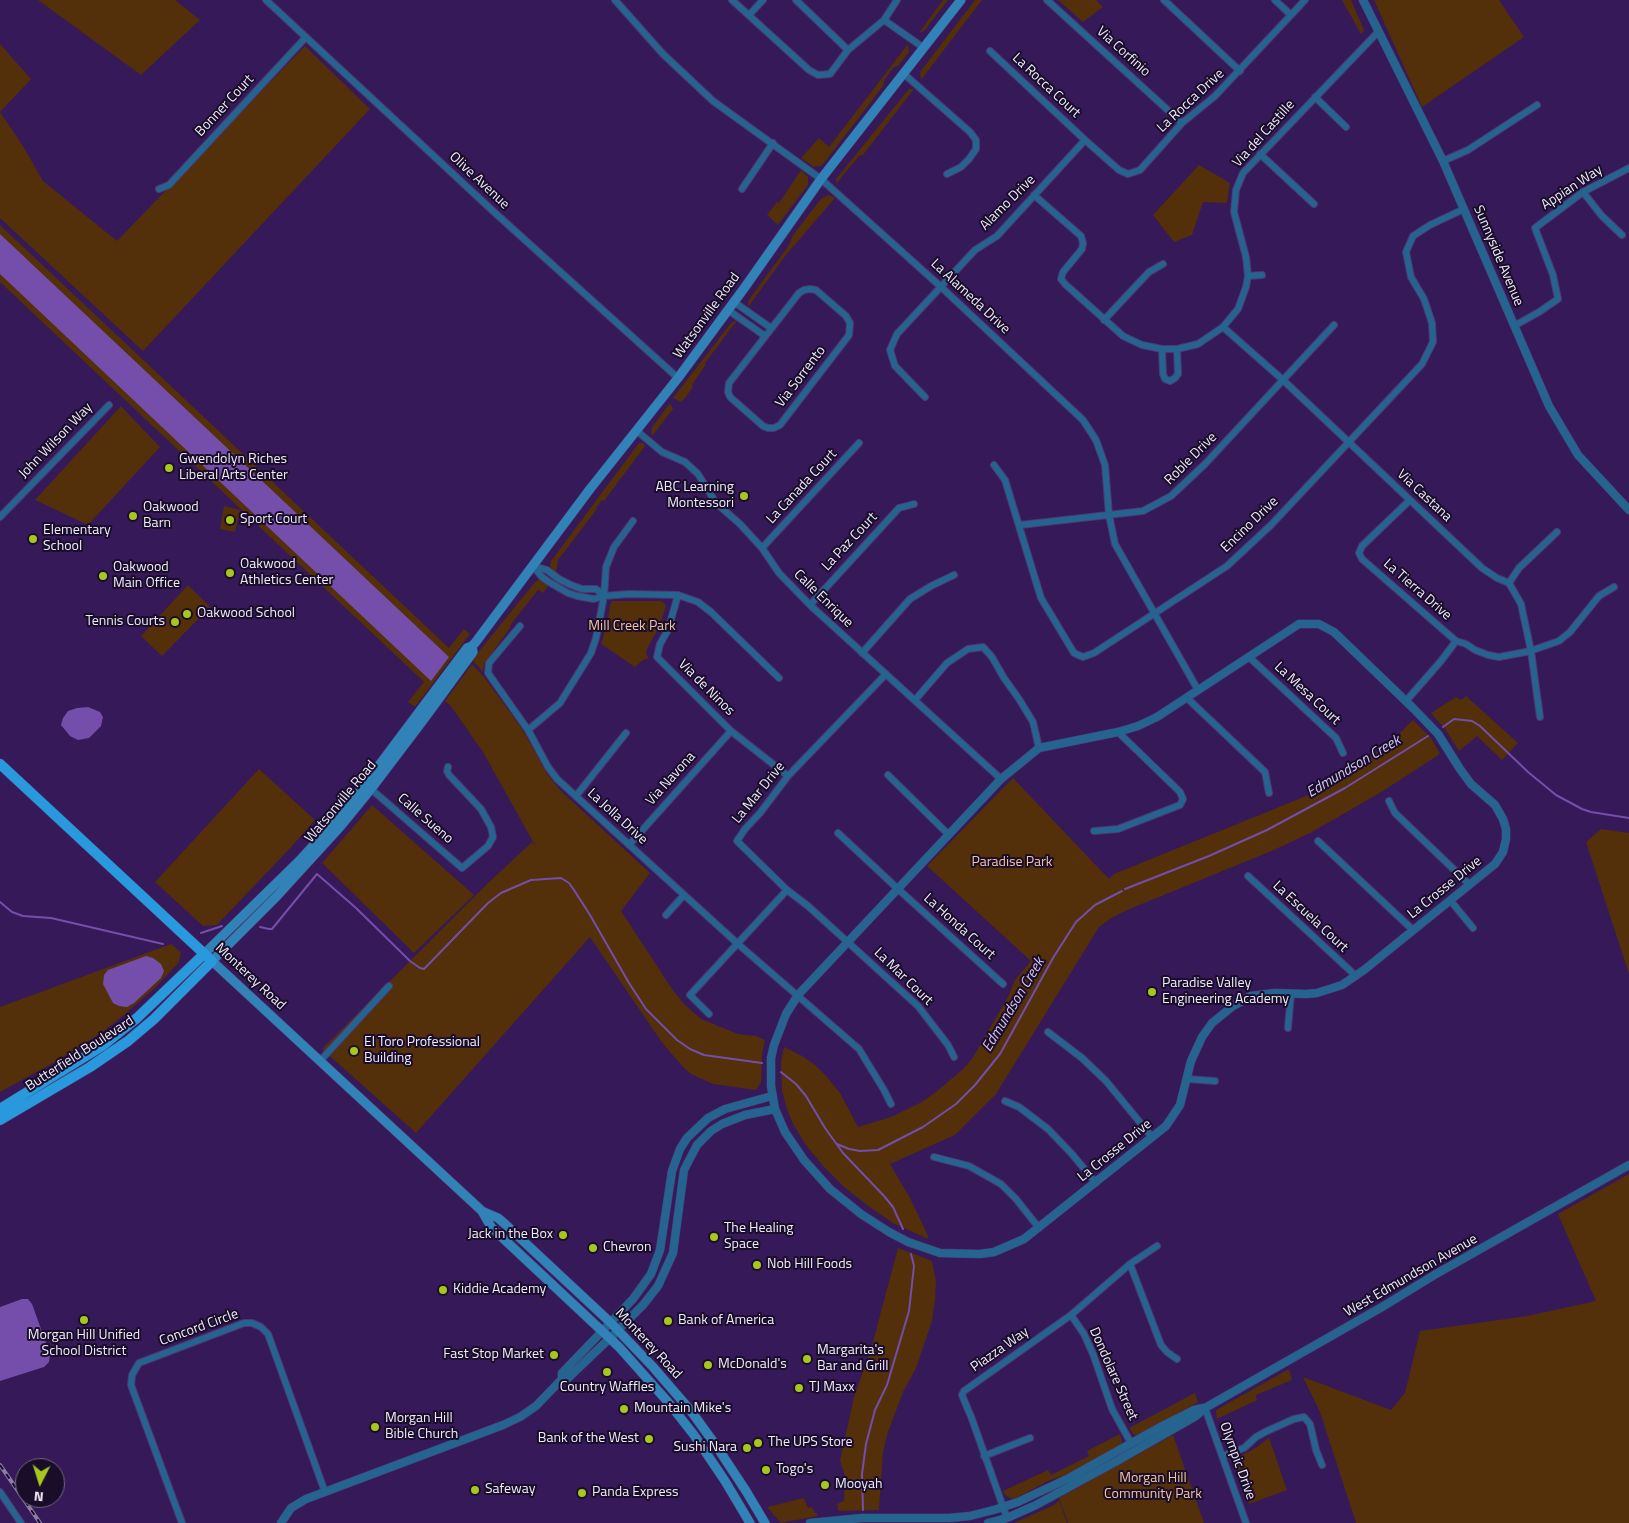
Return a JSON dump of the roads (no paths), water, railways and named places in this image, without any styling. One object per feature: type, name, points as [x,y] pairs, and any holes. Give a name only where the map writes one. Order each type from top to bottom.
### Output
[{"type":"main road","name":"Watsonville Road","points":[[204,954],[299,861],[331,826],[460,663],[473,652],[472,646],[590,490],[678,378],[822,179],[960,0]]},
{"type":"main road","name":"Watsonville Road","points":[[212,961],[321,849],[371,789],[442,687]]},
{"type":"main road","name":"Monterey Road","points":[[0,764],[482,1211],[491,1227],[610,1338],[643,1373],[694,1435],[726,1481],[750,1523]]},
{"type":"main road","name":"Butterfield Boulevard","points":[[0,1109],[108,1041],[144,1012],[204,954]]},
{"type":"main road","name":"Butterfield Boulevard","points":[[0,1120],[128,1041],[154,1019],[212,961]]},
{"type":"main road","name":"Monterey Road","points":[[482,1211],[498,1218],[611,1323],[653,1367],[691,1411],[730,1467],[765,1523]]},
{"type":"street","name":"Olive Avenue","points":[[266,0],[494,212],[678,378]]},
{"type":"street","name":"La Alameda Drive","points":[[614,0],[663,54],[713,100],[822,179],[1083,420],[1096,440],[1105,465],[1109,515],[1115,544],[1198,690]]},
{"type":"street","points":[[732,0],[809,70],[818,75],[830,74],[848,50],[884,20],[896,0]]},
{"type":"street","points":[[749,15],[763,0]]},
{"type":"street","points":[[796,0],[848,50]]},
{"type":"street","name":"Via Corfinio","points":[[1047,0],[1182,123]]},
{"type":"street","points":[[1164,0],[1240,71]]},
{"type":"street","points":[[1275,0],[1291,15]]},
{"type":"street","name":"La Rocca Drive","points":[[1084,140],[1119,170],[1128,174],[1140,170],[1182,123],[1215,96],[1240,71],[1305,0]]},
{"type":"street","name":"Sunnyside Avenue","points":[[1363,0],[1443,161],[1549,406],[1578,455],[1629,510]]},
{"type":"street","points":[[884,20],[924,48]]},
{"type":"street","name":"Via del Castille","points":[[1034,196],[1081,236],[1082,249],[1063,272],[1061,278],[1104,320],[1123,336],[1142,346],[1177,349],[1198,344],[1223,327],[1238,309],[1246,287],[1248,276],[1246,257],[1234,212],[1236,190],[1243,173],[1378,32]]},
{"type":"street","name":"Bonner Court","points":[[159,189],[169,185],[306,37]]},
{"type":"street","name":"La Rocca Court","points":[[990,51],[1084,140]]},
{"type":"street","points":[[904,74],[970,132],[976,140],[976,149],[969,159],[960,167],[947,174]]},
{"type":"street","points":[[1316,96],[1346,127]]},
{"type":"street","points":[[1443,161],[1468,150],[1537,105]]},
{"type":"street","name":"Alamo Drive","points":[[925,397],[895,366],[890,350],[896,334],[975,250],[997,236],[1084,140]]},
{"type":"street","points":[[742,189],[773,143]]},
{"type":"street","points":[[1260,154],[1314,204]]},
{"type":"street","name":"Appian Way","points":[[1514,326],[1558,299],[1553,275],[1536,228],[1583,192],[1629,168]]},
{"type":"street","points":[[1583,192],[1602,216],[1622,235]]},
{"type":"street","name":"Encino Drive","points":[[994,465],[1005,480],[1042,598],[1074,653],[1083,657],[1094,653],[1227,566],[1271,525],[1422,364],[1433,342],[1432,323],[1424,300],[1411,277],[1406,252],[1413,236],[1430,225],[1464,209]]},
{"type":"street","points":[[1104,320],[1149,272],[1163,264]]},
{"type":"street","points":[[1248,276],[1262,275]]},
{"type":"street","name":"Via Sorrento","points":[[804,290],[816,290],[846,316],[850,323],[849,335],[780,425],[774,428],[763,426],[730,397],[728,392],[729,382],[765,336],[799,293],[804,290]]},
{"type":"street","points":[[731,306],[771,328]]},
{"type":"street","points":[[731,306],[765,336]]},
{"type":"street","name":"Roble Drive","points":[[1020,525],[1143,511],[1171,496],[1204,464],[1334,325]]},
{"type":"street","name":"Via Castana","points":[[1223,327],[1283,380],[1482,568],[1509,583]]},
{"type":"street","points":[[1162,349],[1162,374],[1165,379],[1170,381],[1178,374],[1177,349]]},
{"type":"street","name":"John Wilson Way","points":[[0,517],[109,405]]},
{"type":"street","name":"Calle Enrique","points":[[637,432],[662,452],[684,462],[698,474],[716,503],[740,524],[762,548],[779,573],[810,605],[1002,779]]},
{"type":"street","name":"La Canada Court","points":[[762,548],[859,443]]},
{"type":"street","name":"La Tierra Drive","points":[[1410,500],[1362,546],[1359,553],[1362,559],[1456,641],[1466,644],[1474,650],[1498,657],[1531,651],[1559,641],[1570,632],[1599,596],[1614,587]]},
{"type":"street","name":"La Paz Court","points":[[810,605],[899,508],[914,504]]},
{"type":"street","points":[[528,730],[560,702],[591,653],[596,638],[604,596],[606,567],[614,546],[632,521]]},
{"type":"street","points":[[1540,717],[1531,651],[1521,604],[1509,583],[1519,568],[1558,532]]},
{"type":"street","points":[[534,566],[547,570],[571,586],[596,590],[604,596],[629,594],[678,595],[698,602],[711,612],[779,678]]},
{"type":"street","points":[[862,653],[910,599],[954,575]]},
{"type":"street","name":"Via de Ninos","points":[[678,595],[668,630],[660,644],[658,657],[731,731],[788,776]]},
{"type":"street","name":"La Crosse Drive","points":[[1299,624],[1319,624],[1334,632],[1438,734],[1460,770],[1471,784],[1495,805],[1503,819],[1506,829],[1503,852],[1495,864],[1470,885],[1356,976],[1342,985],[1329,990],[1306,994],[1275,993],[1251,996],[1233,1006],[1212,1023],[1202,1037],[1191,1061],[1180,1106],[1166,1126],[1024,1239],[994,1252],[980,1254],[940,1253],[908,1242],[875,1224],[830,1189],[804,1160],[785,1132],[775,1109],[772,1096],[771,1067],[774,1045],[786,1014],[798,996],[1002,779],[1039,748],[1118,732],[1138,726],[1158,717],[1198,690],[1299,624]]},
{"type":"street","name":"La Jolla Drive","points":[[520,626],[489,663],[488,673],[528,730],[548,767],[557,779],[738,944],[860,1049],[891,1104]]},
{"type":"street","points":[[1406,701],[1456,641]]},
{"type":"street","points":[[915,700],[947,663],[968,649],[983,647],[992,657],[1033,722],[1039,748]]},
{"type":"street","name":"La Mesa Court","points":[[1249,657],[1336,738],[1342,754]]},
{"type":"street","name":"La Mar Drive","points":[[848,942],[787,890],[736,841],[788,776],[886,674]]},
{"type":"street","points":[[1187,698],[1265,772],[1269,793]]},
{"type":"street","name":"Via Navona","points":[[629,845],[731,731]]},
{"type":"street","points":[[1094,831],[1118,829],[1180,804],[1183,799],[1180,792],[1118,732]]},
{"type":"street","points":[[576,796],[626,733]]},
{"type":"street","name":"Calle Sueno","points":[[371,789],[462,868],[488,846],[493,837],[491,827],[481,809],[449,775],[447,771],[448,766]]},
{"type":"street","points":[[888,776],[949,835]]},
{"type":"street","points":[[1389,801],[1395,813],[1470,885]]},
{"type":"street","name":"La Honda Court","points":[[838,833],[1003,984]]},
{"type":"street","points":[[1318,841],[1412,930]]},
{"type":"street","name":"La Escuela Court","points":[[1248,876],[1356,976]]},
{"type":"street","points":[[709,1014],[690,995],[787,890]]},
{"type":"street","points":[[666,915],[684,895]]},
{"type":"street","points":[[1450,900],[1473,928]]},
{"type":"street","name":"La Mar Court","points":[[848,942],[918,1006],[948,1045],[954,1057]]},
{"type":"street","points":[[320,1061],[389,986]]},
{"type":"street","points":[[1288,1028],[1291,994]]},
{"type":"street","points":[[1048,1032],[1082,1058],[1106,1081],[1152,1137]]},
{"type":"street","points":[[1187,1079],[1215,1081]]},
{"type":"street","points":[[281,1523],[287,1512],[298,1503],[512,1421],[536,1406],[562,1379],[562,1373],[611,1323],[645,1284],[654,1267],[662,1241],[672,1171],[680,1149],[688,1138],[708,1118],[725,1109],[772,1096]]},
{"type":"street","points":[[1005,1101],[1019,1107],[1048,1129],[1096,1183]]},
{"type":"street","points":[[562,1379],[568,1379],[618,1330],[654,1291],[669,1263],[674,1243],[684,1170],[697,1144],[711,1131],[728,1121],[745,1115],[775,1109]]},
{"type":"street","points":[[934,1157],[970,1166],[1001,1184],[1016,1199],[1039,1228]]},
{"type":"street","name":"West Edmundson Avenue","points":[[988,1523],[1007,1518],[1036,1505],[1117,1461],[1436,1274],[1629,1166]]},
{"type":"street","name":"Piazza Way","points":[[1007,1518],[962,1395],[964,1391],[1071,1315],[1130,1264],[1157,1246]]},
{"type":"street","points":[[1130,1264],[1161,1345],[1177,1359]]},
{"type":"street","name":"Dondolare Street","points":[[1071,1315],[1084,1334],[1112,1409],[1131,1444]]},
{"type":"street","name":"Concord Circle","points":[[182,1523],[131,1385],[132,1375],[139,1363],[244,1323],[252,1323],[261,1327],[268,1334],[325,1492]]},
{"type":"street","name":"West Edmundson Avenue","points":[[810,1523],[862,1518],[949,1518],[970,1516],[1004,1507],[1069,1478],[1194,1410],[1205,1408]]},
{"type":"street","name":"Olympic Drive","points":[[1205,1408],[1246,1523]]},
{"type":"street","points":[[1222,1456],[1244,1448],[1256,1437],[1267,1431],[1294,1419],[1304,1417],[1310,1424],[1316,1450],[1322,1465]]},
{"type":"street","points":[[984,1456],[1030,1438]]},
{"type":"street","points":[[1117,1461],[1121,1454],[1132,1448],[1131,1444]]},
{"type":"street","points":[[0,1492],[21,1523]]},
{"type":"waterway","name":"Edmundson Creek","points":[[1443,727],[1454,719],[1472,721],[1480,726],[1528,772],[1556,795],[1591,812],[1629,818]]},
{"type":"waterway","name":"Edmundson Creek","points":[[1125,889],[1209,856],[1267,830],[1345,788],[1428,736]]},
{"type":"waterway","points":[[260,927],[272,929],[317,874],[356,908],[410,961],[424,969],[488,903],[501,893],[531,880],[561,878],[569,883],[574,890],[646,1009],[677,1040],[690,1049],[704,1055],[762,1063]]},
{"type":"waterway","name":"Edmundson Creek","points":[[837,1144],[860,1151],[878,1150],[923,1127],[956,1104],[975,1085],[1000,1054],[1053,958],[1076,922],[1095,905],[1122,891]]},
{"type":"waterway","points":[[0,902],[12,912],[23,916],[51,918],[163,944]]},
{"type":"waterway","points":[[201,933],[222,926]]},
{"type":"waterway","points":[[781,1072],[796,1084],[806,1096],[843,1153],[893,1207],[903,1229]]},
{"type":"waterway","points":[[863,1510],[862,1474],[866,1444],[875,1410],[887,1385],[909,1311],[914,1266],[911,1254]]},
{"type":"railway","points":[[0,1465],[40,1523]]},
{"type":"place","name":"Gwendolyn Riches Liberal Arts Center","points":[[169,468]]},
{"type":"place","name":"ABC Learning Montessori","points":[[744,496]]},
{"type":"place","name":"Oakwood Barn","points":[[133,516]]},
{"type":"place","name":"Sport Court","points":[[230,520]]},
{"type":"place","name":"Elementary School","points":[[33,539]]},
{"type":"place","name":"Oakwood Athletics Center","points":[[230,573]]},
{"type":"place","name":"Oakwood Main Office","points":[[103,576]]},
{"type":"place","name":"Oakwood School","points":[[187,614]]},
{"type":"place","name":"Tennis Courts","points":[[175,622]]},
{"type":"place","name":"Paradise Valley Engineering Academy","points":[[1152,992]]},
{"type":"place","name":"El Toro Professional Building","points":[[354,1051]]},
{"type":"place","name":"Jack in the Box","points":[[563,1235]]},
{"type":"place","name":"The Healing Space","points":[[714,1237]]},
{"type":"place","name":"Chevron","points":[[593,1248]]},
{"type":"place","name":"Nob Hill Foods","points":[[757,1265]]},
{"type":"place","name":"Kiddie Academy","points":[[443,1290]]},
{"type":"place","name":"Morgan Hill Unified School District","points":[[84,1320]]},
{"type":"place","name":"Bank of America","points":[[668,1321]]},
{"type":"place","name":"Fast Stop Market","points":[[554,1355]]},
{"type":"place","name":"Margarita's Bar and Grill","points":[[807,1359]]},
{"type":"place","name":"McDonald's","points":[[708,1365]]},
{"type":"place","name":"Country Waffles","points":[[607,1372]]},
{"type":"place","name":"TJ Maxx","points":[[799,1388]]},
{"type":"place","name":"Mountain Mike's","points":[[624,1409]]},
{"type":"place","name":"Morgan Hill Bible Church","points":[[375,1427]]},
{"type":"place","name":"Bank of the West","points":[[649,1439]]},
{"type":"place","name":"The UPS Store","points":[[758,1443]]},
{"type":"place","name":"Sushi Nara","points":[[747,1448]]},
{"type":"place","name":"Togo's","points":[[766,1470]]},
{"type":"place","name":"Mooyah","points":[[825,1485]]},
{"type":"place","name":"Safeway","points":[[475,1490]]},
{"type":"place","name":"Panda Express","points":[[582,1493]]},
{"type":"park label","name":"Mill Creek Park","points":[[632,627]]},
{"type":"park label","name":"Paradise Park","points":[[1012,863]]},
{"type":"park label","name":"Morgan Hill Community Park","points":[[1153,1488]]}]
